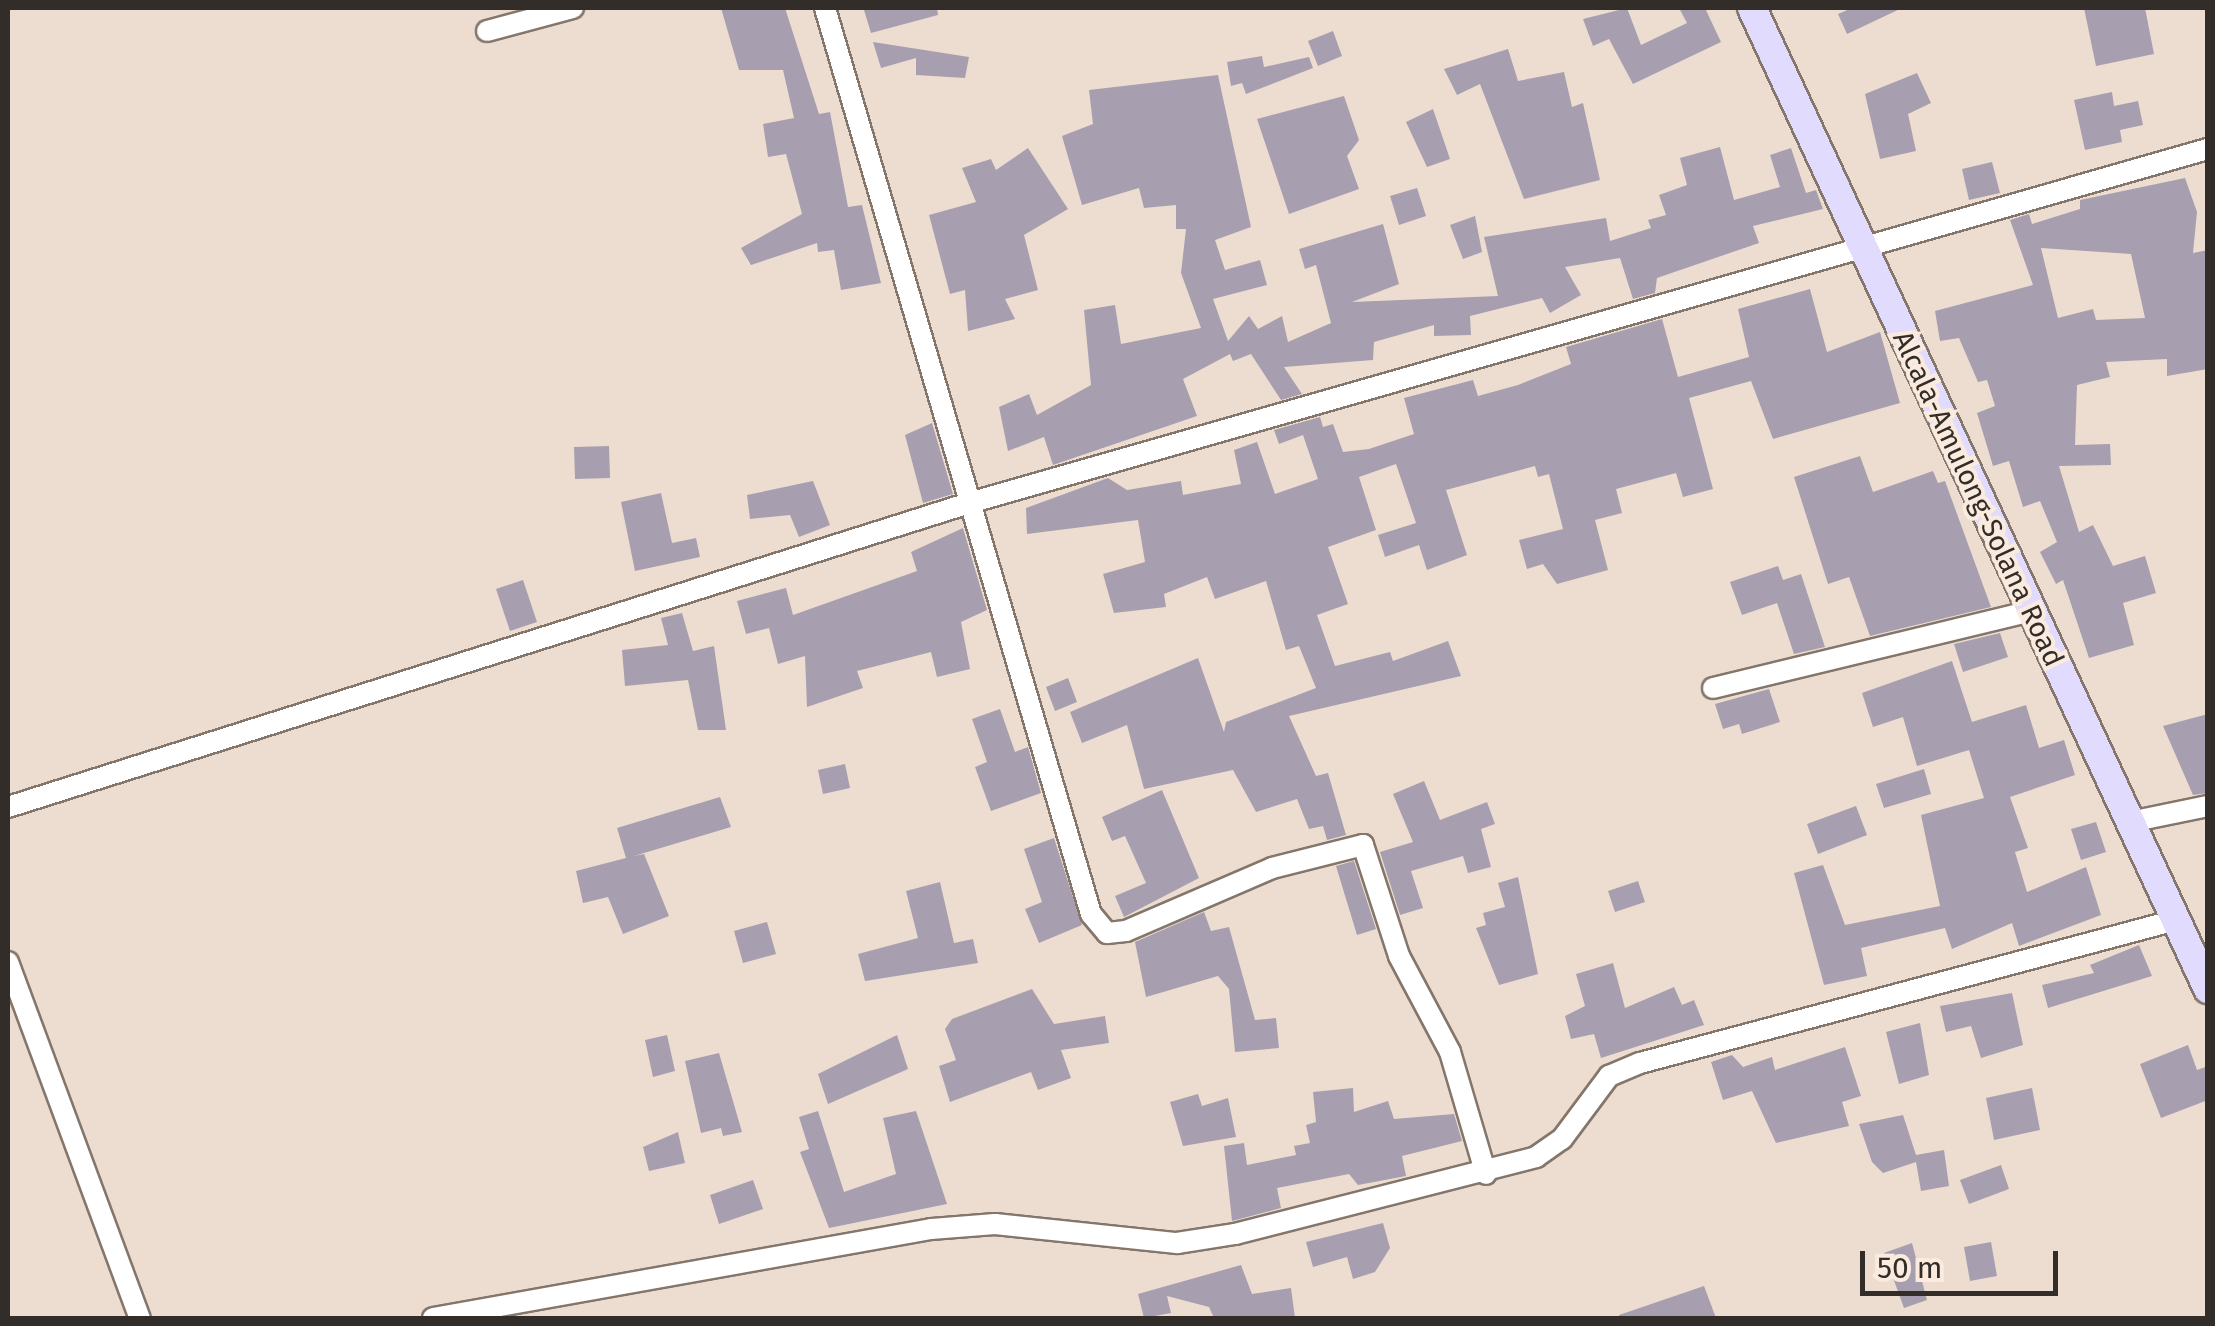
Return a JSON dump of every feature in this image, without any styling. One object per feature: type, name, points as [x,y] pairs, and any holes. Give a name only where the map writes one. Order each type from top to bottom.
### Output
[{"type":"main road","name":"Alcala-Amulong-Solana Road","points":[[1752,8],[2028,612],[2208,989]]},
{"type":"street","points":[[486,31],[573,8]]},
{"type":"street","points":[[825,8],[969,504],[1099,928],[1126,931],[1272,868],[1363,846],[1405,969],[1450,1052],[1486,1174]]},
{"type":"street","points":[[8,808],[969,504],[1861,242],[2208,150]]},
{"type":"street","points":[[1713,688],[2028,612]]},
{"type":"street","points":[[2130,822],[2208,806]]},
{"type":"street","points":[[433,1318],[931,1229],[995,1224],[1177,1243],[1486,1174],[1562,1139],[1609,1076],[1640,1063],[2176,920]]},
{"type":"street","points":[[8,962],[140,1318]]},
{"type":"building","points":[[721,8],[785,8],[819,114],[830,112],[848,207],[862,205],[881,283],[841,290],[834,250],[818,252],[817,243],[751,265],[741,248],[802,214],[786,154],[768,157],[763,124],[794,118],[783,70],[739,70]]},
{"type":"building","points":[[937,8],[938,15],[871,33],[864,10]]},
{"type":"building","points":[[1627,8],[1641,45],[1687,23],[1679,8],[1705,8],[1721,42],[1633,84],[1609,39],[1593,46],[1583,19]]},
{"type":"building","points":[[1852,8],[1902,8],[1847,34],[1838,14]]},
{"type":"building","points":[[2084,8],[2145,8],[2154,54],[2096,66]]},
{"type":"building","points":[[1333,31],[1342,56],[1318,66],[1308,41]]},
{"type":"building","points":[[873,42],[969,57],[965,78],[916,75],[916,58],[881,68]]},
{"type":"building","points":[[1508,49],[1518,81],[1564,72],[1572,107],[1583,103],[1600,180],[1524,199],[1480,84],[1457,95],[1444,69]]},
{"type":"building","points":[[1262,56],[1264,67],[1309,57],[1313,68],[1246,94],[1242,83],[1231,86],[1227,62]]},
{"type":"building","points":[[1917,73],[1931,103],[1908,114],[1916,151],[1880,159],[1865,94]]},
{"type":"building","points":[[1218,75],[1251,227],[1215,240],[1225,270],[1260,260],[1267,285],[1213,299],[1228,341],[1249,316],[1258,329],[1282,316],[1288,342],[1331,323],[1316,265],[1305,269],[1299,249],[1383,224],[1399,284],[1352,302],[1498,296],[1484,237],[1606,218],[1610,241],[1651,228],[1648,220],[1666,215],[1659,195],[1687,185],[1680,158],[1720,147],[1734,200],[1780,187],[1770,155],[1791,148],[1806,193],[1816,190],[1823,209],[1753,226],[1759,243],[1657,278],[1655,293],[1633,299],[1620,258],[1565,267],[1581,295],[1550,313],[1542,298],[1470,316],[1471,335],[1434,336],[1434,325],[1374,342],[1373,360],[1284,367],[1302,394],[1281,400],[1251,354],[1233,361],[1230,354],[1183,379],[1197,416],[1053,465],[1044,437],[1008,451],[999,407],[1029,394],[1037,415],[1091,385],[1084,310],[1115,305],[1121,344],[1201,328],[1181,273],[1186,229],[1176,229],[1176,205],[1144,208],[1139,188],[1082,205],[1062,136],[1093,124],[1089,90]]},
{"type":"building","points":[[2112,92],[2114,106],[2138,101],[2143,125],[2120,130],[2122,142],[2085,150],[2074,100]]},
{"type":"building","points":[[1344,96],[1359,140],[1347,156],[1359,189],[1289,214],[1257,119]]},
{"type":"building","points":[[1433,109],[1450,159],[1427,167],[1406,122]]},
{"type":"building","points":[[1028,148],[1068,209],[1024,235],[1038,290],[1005,299],[1015,319],[968,331],[965,290],[950,294],[929,215],[976,202],[962,168],[991,159],[996,170]]},
{"type":"building","points":[[1992,162],[2000,193],[1969,200],[1962,169]]},
{"type":"building","points":[[2185,178],[2197,212],[2193,253],[2208,250],[2208,369],[2167,376],[2167,359],[2106,362],[2110,377],[2077,385],[2075,445],[2110,444],[2111,465],[2059,466],[2079,532],[2093,525],[2113,566],[2145,556],[2156,593],[2123,603],[2134,645],[2089,658],[2063,580],[2056,584],[2040,552],[2057,542],[2040,501],[2023,507],[2009,461],[1993,466],[1977,413],[1995,406],[1987,380],[1978,382],[1959,338],[1940,341],[1935,311],[2033,285],[2010,220],[2029,214],[2032,224],[2080,209],[2080,200]],"holes":[[[2041,248],[2131,254],[2145,318],[2096,320],[2093,309],[2058,318]]]},
{"type":"building","points":[[1417,188],[1426,216],[1399,225],[1390,196]]},
{"type":"building","points":[[1475,216],[1482,252],[1463,259],[1450,225]]},
{"type":"building","points":[[1810,289],[1827,352],[1880,332],[1900,403],[1773,439],[1751,381],[1689,398],[1713,489],[1683,497],[1676,473],[1616,489],[1622,513],[1595,520],[1608,570],[1557,584],[1543,564],[1527,569],[1519,540],[1563,529],[1549,474],[1538,477],[1535,466],[1446,490],[1467,555],[1427,570],[1419,545],[1385,557],[1378,535],[1416,523],[1396,464],[1359,477],[1376,530],[1328,547],[1348,604],[1317,615],[1335,666],[1390,652],[1393,661],[1448,641],[1461,676],[1289,716],[1316,776],[1328,773],[1346,835],[1327,840],[1323,826],[1309,829],[1297,799],[1256,812],[1233,770],[1144,789],[1127,725],[1082,743],[1070,712],[1198,658],[1224,732],[1226,722],[1316,688],[1299,646],[1286,650],[1266,581],[1215,599],[1207,577],[1164,594],[1166,607],[1114,613],[1103,574],[1145,562],[1138,520],[1027,534],[1026,508],[1108,478],[1127,490],[1181,481],[1183,495],[1241,484],[1234,450],[1257,442],[1275,494],[1318,479],[1303,435],[1279,444],[1274,430],[1320,417],[1323,427],[1333,424],[1343,452],[1369,449],[1414,434],[1404,398],[1473,380],[1478,396],[1518,385],[1571,364],[1566,347],[1662,319],[1678,377],[1749,357],[1738,309]]},
{"type":"building","points":[[932,423],[953,494],[923,503],[905,435]]},
{"type":"building","points":[[609,446],[610,478],[575,479],[574,447]]},
{"type":"building","points":[[1860,456],[1873,492],[1933,471],[1938,483],[1945,481],[1991,607],[1870,636],[1849,577],[1828,584],[1794,477]]},
{"type":"building","points":[[813,481],[830,525],[799,537],[790,515],[750,519],[747,495]]},
{"type":"building","points":[[661,493],[672,543],[696,538],[700,557],[635,571],[621,502]]},
{"type":"building","points":[[963,528],[987,610],[961,622],[970,669],[937,677],[931,652],[857,671],[863,688],[807,707],[805,656],[778,664],[769,628],[746,634],[737,601],[786,588],[793,615],[917,571],[911,552]]},
{"type":"building","points":[[1778,566],[1783,580],[1801,574],[1825,647],[1794,654],[1777,603],[1742,615],[1730,582]]},
{"type":"building","points":[[523,580],[537,622],[510,631],[496,589]]},
{"type":"building","points":[[682,613],[693,651],[714,646],[726,730],[698,730],[688,680],[625,686],[622,650],[668,645],[661,618]]},
{"type":"building","points":[[2000,633],[2008,657],[1963,672],[1954,644]]},
{"type":"building","points":[[1952,661],[1972,722],[2026,705],[2039,748],[2064,740],[2075,775],[2010,797],[2028,848],[2015,852],[2027,892],[2086,867],[2101,915],[2019,946],[2012,923],[1952,949],[1945,928],[1861,948],[1867,976],[1824,985],[1794,873],[1823,865],[1845,925],[1940,906],[1921,815],[1984,798],[1969,750],[1917,766],[1903,717],[1873,727],[1862,693]]},
{"type":"building","points":[[1068,678],[1077,702],[1055,711],[1046,687]]},
{"type":"building","points":[[1769,689],[1780,722],[1742,734],[1739,724],[1723,729],[1715,704]]},
{"type":"building","points":[[1000,709],[1015,752],[1028,747],[1041,793],[991,811],[975,767],[987,762],[972,719]]},
{"type":"building","points":[[2208,714],[2208,793],[2193,795],[2163,726]]},
{"type":"building","points":[[845,764],[850,788],[823,794],[818,770]]},
{"type":"building","points":[[1924,769],[1931,794],[1884,808],[1876,784]]},
{"type":"building","points":[[1424,781],[1440,820],[1487,802],[1495,824],[1481,829],[1491,867],[1468,873],[1463,856],[1411,871],[1423,908],[1400,915],[1380,852],[1413,842],[1393,794]]},
{"type":"building","points":[[1162,790],[1199,878],[1124,917],[1115,896],[1146,883],[1125,836],[1112,841],[1102,817]]},
{"type":"building","points":[[720,797],[731,827],[634,856],[644,854],[669,916],[623,934],[608,897],[583,903],[576,871],[626,858],[617,828]]},
{"type":"building","points":[[1856,806],[1867,835],[1818,854],[1807,824]]},
{"type":"building","points":[[2096,822],[2106,852],[2081,860],[2071,829]]},
{"type":"building","points":[[1054,838],[1082,925],[1039,943],[1025,909],[1042,902],[1024,849]]},
{"type":"building","points":[[1354,861],[1376,929],[1357,935],[1336,866]]},
{"type":"building","points":[[1518,877],[1538,974],[1499,985],[1476,928],[1486,925],[1483,913],[1505,907],[1498,883]]},
{"type":"building","points":[[1638,881],[1645,902],[1615,912],[1608,891]]},
{"type":"building","points":[[940,882],[954,943],[973,939],[978,963],[865,981],[858,954],[918,938],[906,891]]},
{"type":"building","points":[[1204,912],[1211,931],[1229,927],[1255,1020],[1276,1018],[1279,1048],[1235,1052],[1229,989],[1218,976],[1146,997],[1135,942]]},
{"type":"building","points":[[767,922],[776,954],[743,963],[734,931]]},
{"type":"building","points":[[2139,945],[2152,976],[2048,1008],[2042,985],[2094,973],[2090,965]]},
{"type":"building","points":[[1613,963],[1625,1008],[1674,987],[1682,1005],[1694,1000],[1704,1025],[1601,1058],[1594,1034],[1571,1039],[1565,1016],[1585,1006],[1576,974]]},
{"type":"building","points":[[1032,989],[1054,1024],[1105,1016],[1109,1043],[1061,1050],[1071,1078],[1038,1090],[1031,1072],[950,1102],[939,1066],[956,1060],[945,1029],[952,1019]]},
{"type":"building","points":[[2012,993],[2023,1045],[1981,1058],[1971,1026],[1946,1032],[1940,1006]]},
{"type":"building","points":[[1920,1023],[1929,1075],[1899,1084],[1886,1032]]},
{"type":"building","points":[[667,1035],[675,1071],[653,1077],[645,1040]]},
{"type":"building","points":[[897,1035],[908,1069],[828,1104],[818,1074]]},
{"type":"building","points":[[2188,1045],[2197,1070],[2208,1066],[2208,1100],[2161,1118],[2140,1064]]},
{"type":"building","points":[[1845,1047],[1861,1096],[1842,1102],[1849,1126],[1776,1143],[1752,1091],[1723,1100],[1711,1062],[1732,1055],[1743,1067],[1772,1057],[1775,1070]]},
{"type":"building","points":[[719,1053],[742,1132],[723,1136],[721,1128],[701,1133],[685,1061]]},
{"type":"building","points":[[1353,1088],[1354,1112],[1388,1101],[1394,1119],[1454,1114],[1462,1141],[1402,1156],[1406,1176],[1358,1185],[1349,1174],[1277,1188],[1281,1208],[1232,1221],[1224,1146],[1244,1143],[1247,1165],[1296,1155],[1294,1146],[1310,1143],[1306,1125],[1316,1122],[1313,1092]]},
{"type":"building","points":[[2032,1088],[2040,1130],[1994,1140],[1986,1098]]},
{"type":"building","points":[[1198,1094],[1202,1106],[1228,1098],[1236,1137],[1183,1146],[1170,1102]]},
{"type":"building","points":[[818,1111],[844,1192],[896,1174],[883,1118],[916,1111],[947,1204],[829,1228],[800,1152],[809,1149],[799,1117]]},
{"type":"building","points":[[1903,1115],[1916,1155],[1944,1150],[1949,1186],[1921,1191],[1916,1162],[1883,1173],[1872,1162],[1859,1124]]},
{"type":"building","points":[[678,1132],[685,1163],[649,1171],[643,1147]]},
{"type":"building","points":[[2001,1165],[2009,1189],[1969,1204],[1960,1180]]},
{"type":"building","points":[[753,1180],[763,1209],[719,1224],[710,1195]]},
{"type":"building","points":[[1383,1223],[1390,1248],[1375,1272],[1353,1279],[1347,1257],[1313,1267],[1306,1242]]},
{"type":"building","points":[[1991,1242],[1997,1276],[1970,1281],[1964,1247]]},
{"type":"building","points":[[1912,1243],[1927,1300],[1904,1308],[1884,1253]]},
{"type":"building","points":[[1241,1265],[1252,1294],[1291,1288],[1295,1318],[1214,1318],[1209,1307],[1167,1296],[1171,1313],[1144,1318],[1138,1294]]},
{"type":"building","points":[[1704,1286],[1716,1318],[1620,1318],[1619,1315]]}]
